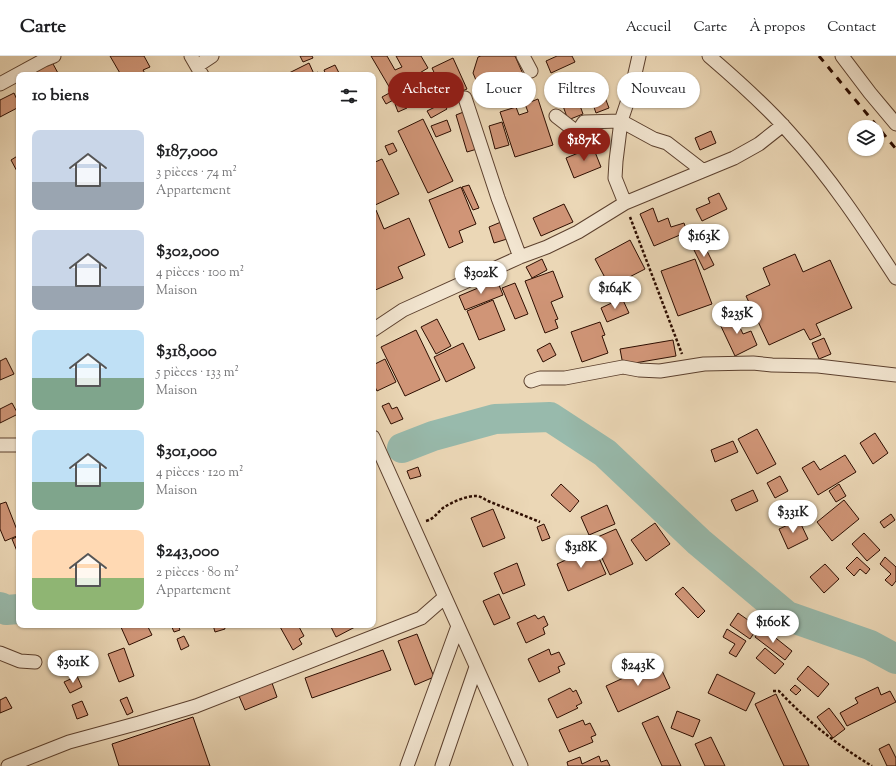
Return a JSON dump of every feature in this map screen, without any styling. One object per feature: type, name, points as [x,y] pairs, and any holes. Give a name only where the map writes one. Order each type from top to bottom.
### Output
[{"type":"street","points":[[197,66],[212,56]]},
{"type":"street","points":[[523,56],[531,71]]},
{"type":"street","points":[[625,203],[615,178],[621,121],[631,91],[638,56]]},
{"type":"street","points":[[709,56],[735,78],[783,125],[828,178],[896,278]]},
{"type":"street","points":[[842,56],[896,124]]},
{"type":"street","points":[[21,72],[48,57]]},
{"type":"street","points":[[0,84],[16,75]]},
{"type":"street","points":[[465,98],[498,198],[520,257]]},
{"type":"street","points":[[556,116],[574,130],[580,128],[584,122],[621,121],[654,139],[667,143],[702,170]]},
{"type":"street","points":[[376,328],[403,310],[520,257],[546,248],[578,232],[625,203],[734,158],[759,144],[783,125]]},
{"type":"street","points":[[531,381],[540,378],[565,378],[623,367],[639,370],[660,371],[704,364],[753,363],[772,366],[818,366],[896,375]]},
{"type":"street","points":[[376,444],[521,766]]},
{"type":"street","points":[[0,445],[16,445]]},
{"type":"street","points":[[8,766],[69,742],[196,706],[421,618],[445,597]]},
{"type":"street","points":[[407,766],[458,626]]},
{"type":"street","points":[[0,653],[20,661],[35,662]]},
{"type":"street","points":[[442,766],[476,667]]},
{"type":"path","points":[[625,203],[679,344],[685,366]]},
{"type":"path","points":[[412,525],[432,519],[445,507],[455,501],[476,496],[540,522]]},
{"type":"path","points":[[773,691],[779,691],[792,705],[825,734],[872,766]]},
{"type":"building","points":[[110,56],[144,56],[150,67],[143,70],[144,72],[119,72]]},
{"type":"building","points":[[300,56],[312,56],[313,58],[303,62]]},
{"type":"building","points":[[371,56],[387,56],[395,70],[402,67],[396,56],[421,56],[428,68],[421,72],[388,72],[388,85]]},
{"type":"building","points":[[515,56],[522,72],[473,72],[478,57]]},
{"type":"building","points":[[557,56],[572,56],[575,62],[551,72],[546,61]]},
{"type":"building","points":[[453,58],[459,72],[434,72],[432,68]]},
{"type":"building","points":[[52,62],[57,72],[33,72]]},
{"type":"building","points":[[309,63],[313,72],[291,72]]},
{"type":"building","points":[[335,65],[338,72],[325,72],[324,70]]},
{"type":"building","points":[[464,82],[467,89],[464,90]]},
{"type":"building","points":[[14,93],[16,97],[16,109],[0,117],[0,100]]},
{"type":"building","points":[[388,94],[388,103],[386,104],[382,97]]},
{"type":"building","points":[[538,99],[553,145],[515,157],[500,112],[516,108],[519,115],[528,112],[526,108],[536,108],[536,100]]},
{"type":"building","points":[[396,108],[407,108],[398,112]]},
{"type":"building","points":[[433,108],[447,109],[431,118],[427,111]]},
{"type":"building","points":[[564,108],[581,108],[583,114],[568,120]]},
{"type":"building","points":[[594,108],[609,108],[596,113]]},
{"type":"building","points":[[466,111],[477,149],[467,152],[456,115]]},
{"type":"building","points":[[423,119],[453,181],[428,193],[398,131]]},
{"type":"building","points":[[447,120],[451,131],[436,137],[431,126]]},
{"type":"building","points":[[502,122],[509,145],[495,149],[489,126]]},
{"type":"building","points":[[711,131],[716,143],[700,150],[695,138]]},
{"type":"building","points":[[393,143],[397,151],[389,155],[385,146]]},
{"type":"building","points":[[593,147],[601,167],[574,178],[566,158]]},
{"type":"building","points":[[16,157],[16,169],[11,160]]},
{"type":"building","points":[[382,159],[399,194],[376,205],[376,162]]},
{"type":"building","points":[[469,185],[479,208],[473,210],[462,187]]},
{"type":"building","points":[[461,187],[476,224],[459,231],[463,242],[449,248],[429,200]]},
{"type":"building","points":[[719,193],[727,209],[702,221],[696,209],[710,203],[708,198]]},
{"type":"building","points":[[564,204],[573,222],[541,236],[533,218]]},
{"type":"building","points":[[653,208],[658,222],[668,218],[671,227],[684,223],[687,232],[654,246],[640,214]]},
{"type":"building","points":[[376,210],[384,229],[409,218],[425,255],[398,267],[403,278],[376,290]]},
{"type":"building","points":[[501,222],[507,239],[494,243],[489,227]]},
{"type":"building","points":[[630,240],[645,269],[610,287],[595,259]]},
{"type":"building","points":[[704,245],[714,265],[704,270],[694,250]]},
{"type":"building","points":[[795,254],[803,272],[830,260],[852,308],[816,324],[821,335],[810,340],[804,329],[769,345],[746,296],[770,285],[763,268]]},
{"type":"building","points":[[542,259],[547,270],[532,278],[526,267]]},
{"type":"building","points":[[695,259],[712,304],[678,316],[661,271]]},
{"type":"building","points":[[553,271],[563,297],[551,302],[558,319],[555,320],[558,328],[545,333],[525,281]]},
{"type":"building","points":[[497,280],[503,295],[465,310],[459,296]]},
{"type":"building","points":[[515,283],[528,314],[515,319],[502,288]]},
{"type":"building","points":[[622,298],[629,313],[607,322],[601,308]]},
{"type":"building","points":[[493,300],[505,330],[479,340],[467,311]]},
{"type":"building","points":[[733,313],[743,334],[751,331],[757,345],[735,356],[718,320]]},
{"type":"building","points":[[437,319],[451,346],[436,354],[421,327]]},
{"type":"building","points":[[600,322],[605,335],[602,336],[608,353],[582,362],[571,332]]},
{"type":"building","points":[[416,330],[440,380],[405,396],[381,347]]},
{"type":"building","points":[[824,338],[831,354],[819,359],[812,343]]},
{"type":"building","points":[[673,340],[676,356],[623,365],[620,349]]},
{"type":"building","points":[[463,343],[475,368],[446,382],[434,357]]},
{"type":"building","points":[[550,343],[556,355],[543,362],[537,350]]},
{"type":"building","points":[[6,358],[14,374],[0,380],[0,361]]},
{"type":"building","points":[[385,359],[396,382],[377,391],[376,389],[376,364]]},
{"type":"building","points":[[12,403],[16,410],[16,415],[0,423],[0,409]]},
{"type":"building","points":[[389,403],[392,409],[397,407],[403,419],[391,424],[382,406]]},
{"type":"building","points":[[757,429],[776,464],[757,474],[738,439]]},
{"type":"building","points":[[875,433],[888,453],[873,464],[860,443]]},
{"type":"building","points":[[733,441],[738,452],[715,462],[711,450]]},
{"type":"building","points":[[845,455],[856,472],[818,495],[802,468],[814,461],[820,470]]},
{"type":"building","points":[[418,467],[421,476],[410,479],[407,471]]},
{"type":"building","points":[[780,476],[788,491],[775,498],[767,483]]},
{"type":"building","points":[[561,484],[579,501],[570,512],[551,495]]},
{"type":"building","points":[[839,484],[846,496],[836,502],[829,491]]},
{"type":"building","points":[[753,490],[758,501],[736,511],[731,500]]},
{"type":"building","points":[[844,500],[859,519],[832,541],[817,522]]},
{"type":"building","points":[[6,502],[16,527],[16,536],[5,541],[0,529],[0,504]]},
{"type":"building","points":[[607,505],[615,524],[589,535],[581,517]]},
{"type":"building","points":[[493,509],[505,538],[483,547],[471,518]]},
{"type":"building","points":[[891,514],[895,520],[884,528],[880,522]]},
{"type":"building","points":[[799,520],[808,539],[788,549],[779,529]]},
{"type":"building","points":[[655,523],[670,544],[646,561],[631,540]]},
{"type":"building","points":[[544,524],[550,538],[542,541],[537,527]]},
{"type":"building","points":[[616,529],[633,564],[610,575],[593,539]]},
{"type":"building","points":[[864,533],[880,550],[867,561],[852,544]]},
{"type":"building","points":[[580,536],[585,546],[575,550],[571,540]]},
{"type":"building","points":[[16,537],[16,549],[12,539]]},
{"type":"building","points":[[594,547],[606,574],[568,591],[557,564]]},
{"type":"building","points":[[857,557],[870,569],[866,574],[860,569],[854,576],[846,568]]},
{"type":"building","points":[[885,557],[896,567],[896,581],[892,586],[885,580],[891,574],[880,564]]},
{"type":"building","points":[[517,563],[525,585],[503,594],[494,573]]},
{"type":"building","points":[[825,564],[839,579],[824,593],[810,577]]},
{"type":"building","points":[[683,587],[705,611],[698,618],[675,594]]},
{"type":"building","points":[[499,594],[510,618],[494,625],[483,601]]},
{"type":"building","points":[[738,613],[758,627],[750,639],[730,625]]},
{"type":"building","points":[[535,615],[538,619],[544,616],[548,625],[543,628],[545,634],[526,643],[517,623]]},
{"type":"building","points":[[762,627],[792,651],[785,660],[755,637]]},
{"type":"building","points":[[121,628],[148,628],[152,635],[129,645]]},
{"type":"building","points":[[172,628],[179,628],[180,630],[174,632]]},
{"type":"building","points":[[214,628],[225,628],[225,629],[215,632]]},
{"type":"building","points":[[281,628],[300,628],[304,636],[299,639],[302,644],[293,650]]},
{"type":"building","points":[[332,628],[353,628],[336,637]]},
{"type":"building","points":[[727,629],[746,641],[736,657],[729,653],[735,644],[723,637]]},
{"type":"building","points":[[417,634],[434,677],[415,685],[398,641]]},
{"type":"building","points":[[184,636],[189,646],[181,650],[177,639]]},
{"type":"building","points":[[124,648],[134,676],[119,682],[108,654]]},
{"type":"building","points":[[765,648],[784,664],[775,674],[756,658]]},
{"type":"building","points":[[549,649],[551,655],[559,652],[565,664],[558,667],[560,672],[539,682],[528,659]]},
{"type":"building","points":[[383,650],[391,670],[312,698],[305,678]]},
{"type":"building","points":[[658,662],[670,688],[618,712],[606,686]]},
{"type":"building","points":[[808,666],[829,684],[818,697],[797,679]]},
{"type":"building","points":[[717,674],[755,693],[746,711],[708,693]]},
{"type":"building","points":[[77,676],[82,687],[70,693],[64,682]]},
{"type":"building","points":[[272,683],[277,697],[245,710],[239,696]]},
{"type":"building","points":[[795,685],[801,690],[796,695],[790,690]]},
{"type":"building","points":[[878,687],[881,695],[890,691],[896,702],[847,726],[840,713],[858,703],[855,698]]},
{"type":"building","points":[[570,688],[573,692],[576,690],[582,703],[576,706],[578,708],[557,718],[548,699]]},
{"type":"building","points":[[776,694],[809,766],[784,766],[755,704]]},
{"type":"building","points":[[6,697],[12,708],[0,713],[0,700]]},
{"type":"building","points":[[127,697],[133,712],[127,715],[120,700]]},
{"type":"building","points":[[82,701],[88,715],[77,719],[72,705]]},
{"type":"building","points":[[829,708],[845,729],[833,738],[817,717]]},
{"type":"building","points":[[677,711],[700,720],[693,737],[671,728]]},
{"type":"building","points":[[658,716],[681,766],[662,766],[642,723]]},
{"type":"building","points":[[193,717],[210,766],[119,766],[112,744]]},
{"type":"building","points":[[583,720],[585,725],[590,723],[596,735],[591,737],[593,742],[569,752],[559,730]]},
{"type":"building","points":[[711,737],[725,766],[705,766],[695,744]]},
{"type":"building","points":[[889,744],[896,758],[896,766],[887,766],[879,749]]},
{"type":"building","points":[[599,756],[601,762],[607,760],[610,766],[568,766],[567,762],[580,757],[582,764]]},
{"type":"waterway","points":[[402,448],[433,436],[495,419],[550,417],[605,453],[699,542],[787,616],[870,645],[896,659]]},
{"type":"waterway","points":[[0,607],[6,610],[16,609]]},
{"type":"railway","points":[[819,56],[896,149]]}]
